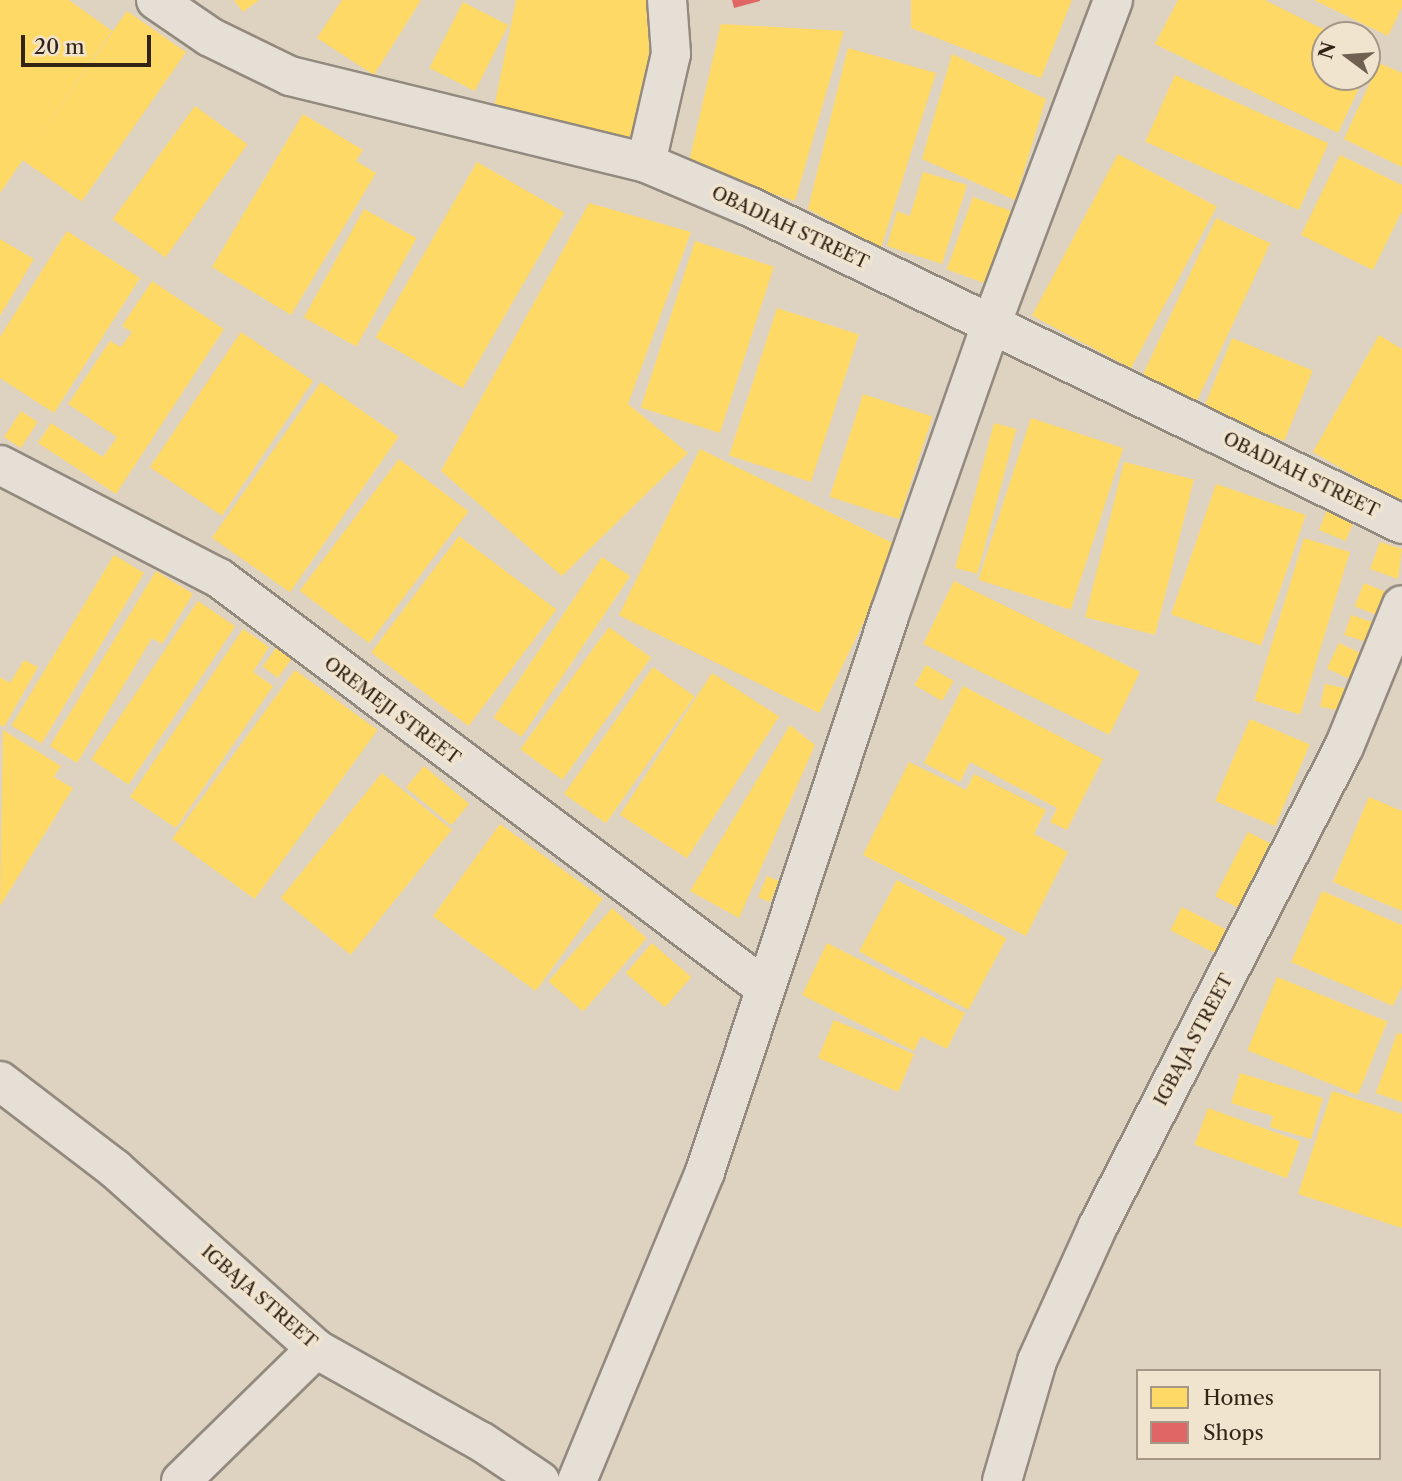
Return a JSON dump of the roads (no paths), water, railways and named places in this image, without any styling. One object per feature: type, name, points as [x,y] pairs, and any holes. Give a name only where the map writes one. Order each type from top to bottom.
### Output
[{"type":"street","name":"OBADIAH STREET","points":[[156,0],[210,37],[290,76],[646,163],[748,206],[1402,524]]},
{"type":"street","points":[[646,163],[671,54],[667,0]]},
{"type":"street","points":[[577,1481],[705,1172],[991,325],[1113,0]]},
{"type":"street","name":"OREMEJI STREET","points":[[0,465],[219,578],[765,988]]},
{"type":"street","name":"IGBAJA STREET","points":[[1002,1481],[1037,1361],[1098,1226],[1344,747],[1402,606]]},
{"type":"street","name":"IGBAJA STREET","points":[[0,1081],[114,1169],[316,1349],[482,1441],[540,1481]]},
{"type":"street","points":[[181,1481],[316,1349]]}]
